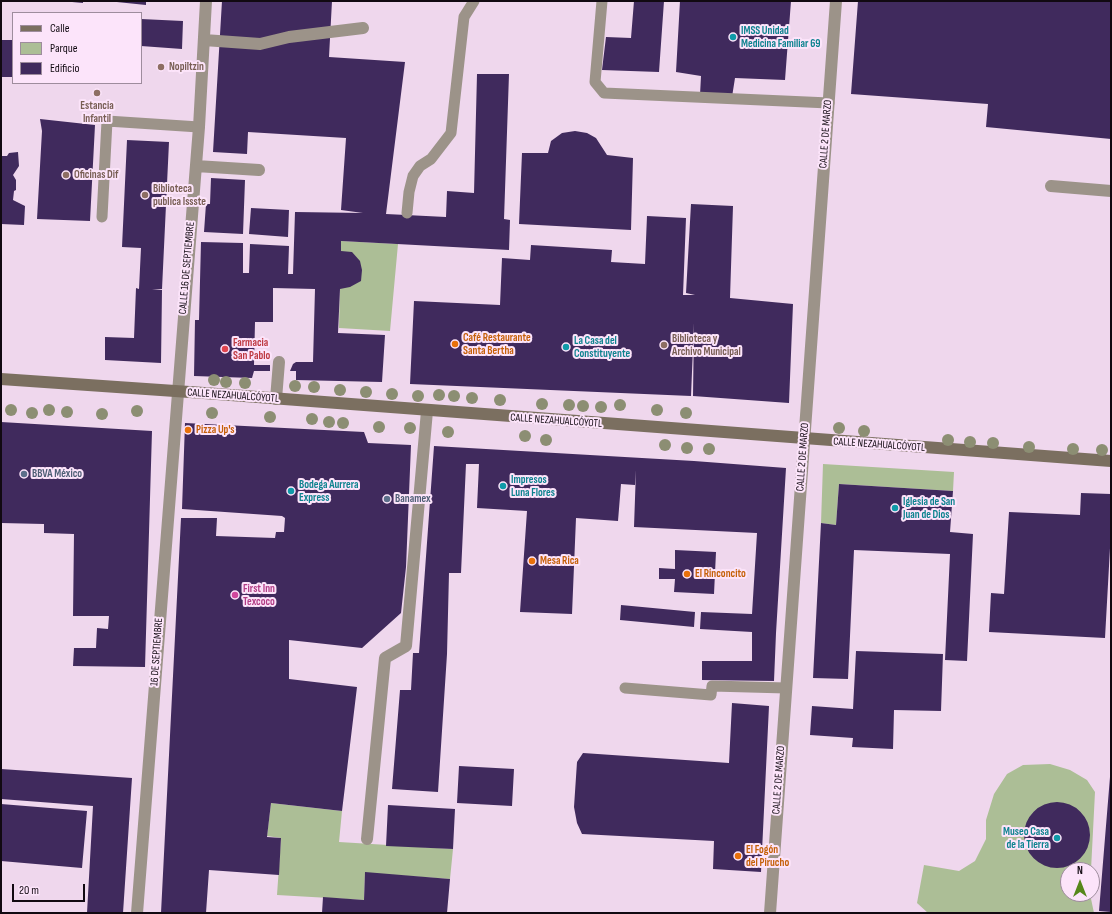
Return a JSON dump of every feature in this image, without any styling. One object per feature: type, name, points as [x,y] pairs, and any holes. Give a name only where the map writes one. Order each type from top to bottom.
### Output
[{"type":"street","name":"CALLE 16 DE SEPTIEMBRE","points":[[178,392],[199,127],[206,1]]},
{"type":"street","name":"CALLE 2 DE MARZO","points":[[770,913],[836,1]]},
{"type":"street","points":[[204,40],[260,44],[289,37],[363,28]]},
{"type":"street","points":[[196,166],[259,170]]},
{"type":"street","points":[[1051,186],[1111,191]]},
{"type":"street","points":[[276,399],[279,362]]},
{"type":"street","name":"CALLE NEZAHUALCÓYOTL","points":[[1,379],[1111,461]]},
{"type":"street","name":"16 DE SEPTIEMBRE","points":[[137,913],[178,392]]},
{"type":"street","points":[[367,839],[385,658],[406,646],[427,411]]},
{"type":"lane","points":[[407,213],[409,192],[413,176],[420,166],[431,159],[451,133],[464,17],[474,1]]},
{"type":"lane","points":[[602,1],[595,82],[604,93],[829,103]]},
{"type":"lane","points":[[102,218],[107,121],[199,127]]},
{"type":"lane","points":[[625,688],[711,695],[712,686],[786,688]]},
{"type":"green space","points":[[341,241],[398,244],[390,331],[339,328]]},
{"type":"green space","points":[[823,464],[954,472],[953,491],[839,484],[836,525],[821,523]]},
{"type":"green space","points":[[1050,764],[1070,770],[1087,780],[1095,792],[1091,862],[1060,862],[1060,902],[1092,902],[1094,913],[928,913],[917,903],[924,865],[959,871],[975,861],[986,839],[986,820],[994,794],[1007,774],[1023,765]]},
{"type":"green space","points":[[271,803],[342,811],[339,842],[453,849],[450,879],[365,873],[364,900],[277,895],[281,838],[267,836]]},
{"type":"building","points":[[83,1],[83,3],[72,2]]},
{"type":"building","points":[[107,1],[146,1],[146,5]]},
{"type":"building","points":[[222,1],[332,1],[329,57],[405,62],[386,214],[446,217],[447,191],[474,193],[477,74],[509,74],[504,219],[510,220],[509,250],[341,241],[341,251],[352,252],[360,261],[362,270],[361,281],[350,287],[340,289],[338,333],[385,335],[382,382],[296,380],[296,371],[290,371],[293,364],[296,362],[313,362],[315,289],[273,288],[273,322],[255,322],[254,365],[270,365],[270,371],[254,371],[252,378],[194,376],[195,320],[199,320],[201,242],[243,243],[243,273],[249,273],[250,244],[289,246],[288,274],[293,274],[295,212],[363,213],[341,210],[346,138],[248,132],[247,154],[213,152]]},
{"type":"building","points":[[634,1],[664,1],[659,72],[602,70],[606,37],[631,38]]},
{"type":"building","name":"IMSS Unidad Medicina Familiar 69","points":[[680,1],[791,1],[785,80],[735,78],[732,97],[700,95],[701,76],[676,72]]},
{"type":"building","points":[[858,1],[1111,1],[1111,139],[986,127],[988,104],[851,94]]},
{"type":"building","points":[[142,19],[183,21],[182,49],[142,46]]},
{"type":"building","points":[[1,40],[12,40],[12,77],[1,77]]},
{"type":"building","name":"Oficinas Dif","points":[[40,119],[95,125],[90,221],[37,219],[42,131]]},
{"type":"building","points":[[575,131],[587,133],[596,138],[607,155],[633,158],[631,230],[519,224],[522,153],[548,153],[551,141],[562,133]]},
{"type":"building","name":"Biblioteca publica Issste","points":[[127,140],[169,142],[162,289],[152,290],[162,290],[161,363],[105,360],[105,337],[134,338],[136,288],[139,289],[141,248],[122,247]]},
{"type":"building","points":[[18,152],[19,166],[13,175],[16,180],[16,190],[14,191],[13,200],[25,206],[24,225],[1,224],[1,156],[7,156],[9,153]]},
{"type":"building","points":[[211,178],[245,180],[243,234],[204,232],[206,204],[210,204]]},
{"type":"building","points":[[691,204],[733,206],[730,298],[793,304],[789,403],[693,396],[694,323],[691,396],[410,384],[414,301],[500,305],[502,258],[530,260],[531,245],[612,250],[611,262],[645,264],[647,216],[686,218],[683,295],[695,295],[686,293]]},
{"type":"building","points":[[251,208],[289,210],[288,237],[249,234]]},
{"type":"building","points":[[1,422],[152,431],[145,667],[73,666],[74,648],[96,648],[97,628],[108,629],[109,616],[73,616],[74,534],[44,533],[44,524],[1,523]]},
{"type":"building","points":[[185,423],[364,432],[368,443],[411,445],[406,567],[401,613],[362,648],[289,640],[289,679],[357,687],[342,811],[271,803],[267,837],[281,838],[279,875],[209,870],[206,913],[161,913],[181,518],[217,518],[216,536],[275,538],[276,532],[284,532],[285,518],[282,516],[182,509]]},
{"type":"building","points":[[434,446],[694,461],[786,468],[774,681],[702,680],[702,661],[752,661],[752,632],[700,629],[701,612],[752,614],[757,533],[634,527],[636,470],[635,485],[621,484],[618,521],[576,518],[572,614],[520,612],[527,511],[477,508],[479,464],[466,464],[461,573],[449,573],[447,654],[438,792],[392,789],[400,690],[411,690],[413,653],[419,653]]},
{"type":"building","points":[[839,484],[953,491],[950,532],[973,534],[967,661],[945,660],[950,554],[854,550],[848,679],[813,678],[821,523],[836,525]]},
{"type":"building","points":[[1081,493],[1111,494],[1111,530],[1105,638],[989,632],[991,593],[1004,594],[1009,512],[1080,515]]},
{"type":"building","name":"El Rinconcito","points":[[675,550],[716,552],[714,594],[674,592],[675,579],[659,579],[659,568],[675,569]]},
{"type":"building","points":[[621,605],[695,612],[694,627],[620,620]]},
{"type":"building","points":[[856,651],[943,654],[941,711],[894,710],[893,749],[852,747],[853,738],[810,735],[812,706],[853,709]]},
{"type":"building","points":[[732,703],[769,706],[761,872],[713,869],[714,841],[582,834],[577,823],[574,807],[577,762],[583,753],[729,763]]},
{"type":"building","points":[[459,766],[514,769],[512,806],[457,803]]},
{"type":"building","points":[[1,769],[132,778],[123,913],[87,913],[93,806],[1,799]]},
{"type":"building","points":[[1111,777],[1111,912],[1099,911]]},
{"type":"building","name":"Museo Casa de la Tierra","points":[[1051,802],[1063,802],[1070,804],[1081,811],[1088,822],[1090,829],[1090,841],[1088,848],[1081,859],[1076,862],[1060,862],[1060,868],[1044,866],[1033,859],[1026,848],[1024,841],[1024,829],[1026,822],[1033,811],[1044,804]]},
{"type":"building","points":[[1,804],[87,811],[82,868],[1,861]]},
{"type":"building","points":[[388,805],[455,809],[453,849],[386,846]]},
{"type":"building","points":[[365,872],[450,879],[447,913],[322,913],[323,897],[364,900]]},
{"type":"place","name":"IMSS Unidad Medicina Familiar 69","points":[[733,37]]},
{"type":"place","name":"Nopiltzin","points":[[161,67]]},
{"type":"place","name":"Estancia Infantil","points":[[97,93]]},
{"type":"place","name":"Oficinas Dif","points":[[66,175]]},
{"type":"place","name":"Biblioteca publica Issste","points":[[145,195]]},
{"type":"place","name":"Café Restaurante Santa Bertha","points":[[455,344]]},
{"type":"place","name":"Biblioteca y Archivo Municipal","points":[[664,345]]},
{"type":"place","name":"La Casa del Constituyente","points":[[566,347]]},
{"type":"place","name":"Farmacia San Pablo","points":[[225,349]]},
{"type":"place","name":"Pizza Up's","points":[[188,430]]},
{"type":"place","name":"BBVA México","points":[[24,474]]},
{"type":"place","name":"Impresos Luna Flores","points":[[503,486]]},
{"type":"place","name":"Bodega Aurrera Express","points":[[291,491]]},
{"type":"place","name":"Banamex","points":[[387,499]]},
{"type":"place","name":"Iglesia de San Juan de Dios","points":[[895,508]]},
{"type":"place","name":"Mesa Rica","points":[[532,561]]},
{"type":"place","name":"El Rinconcito","points":[[687,574]]},
{"type":"place","name":"First Inn Texcoco","points":[[235,595]]},
{"type":"place","name":"Museo Casa de la Tierra","points":[[1057,838]]},
{"type":"place","name":"El Fogón del Pirucho","points":[[738,856]]}]
